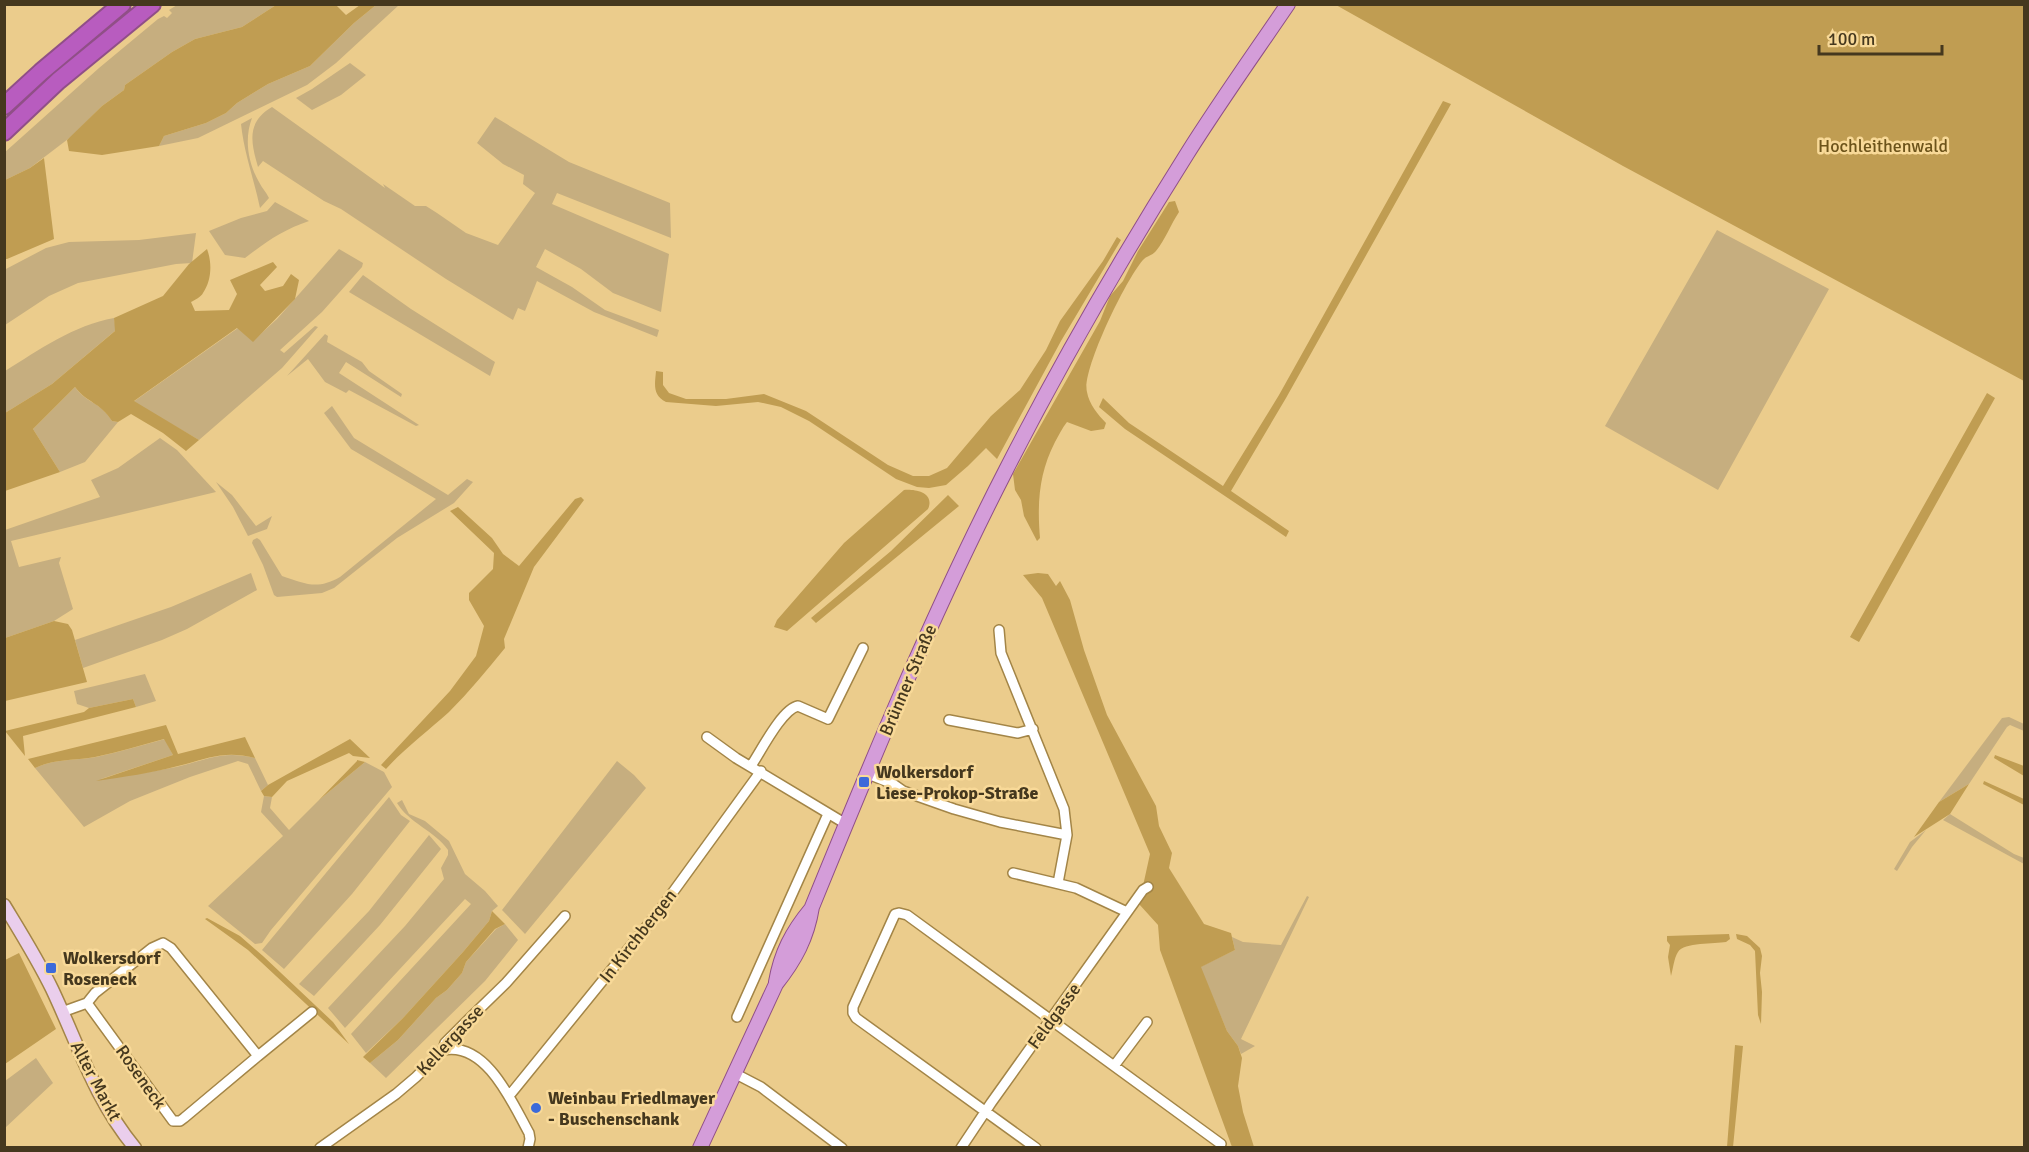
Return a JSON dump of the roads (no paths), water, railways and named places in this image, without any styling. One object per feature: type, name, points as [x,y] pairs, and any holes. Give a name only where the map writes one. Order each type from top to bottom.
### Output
[{"type":"highway","points":[[4,106],[122,4]]},
{"type":"highway","points":[[4,132],[58,81],[152,4]]},
{"type":"main road","name":"Brünner Straße","points":[[700,1148],[776,984],[789,968],[801,946],[812,908],[846,824],[941,603],[1005,471],[1049,388],[1141,229],[1189,152],[1288,4]]},
{"type":"main road","name":"Alter Markt","points":[[4,905],[48,980],[103,1103],[135,1148]]},
{"type":"street","points":[[999,630],[1001,653],[1064,809],[1067,835],[1058,883]]},
{"type":"street","points":[[752,766],[780,722],[793,707],[798,706],[828,719],[863,648]]},
{"type":"street","points":[[949,720],[1018,733],[1033,729]]},
{"type":"street","points":[[706,737],[736,758],[846,824]]},
{"type":"street","name":"In Kirchbergen","points":[[509,1096],[660,910],[761,771]]},
{"type":"street","points":[[868,774],[893,784],[903,791],[954,809],[1000,822],[1067,835]]},
{"type":"street","points":[[737,1017],[828,814]]},
{"type":"street","points":[[1013,873],[1058,883],[1102,899],[1127,912]]},
{"type":"street","name":"Feldgasse","points":[[961,1148],[1127,912],[1143,890],[1148,887]]},
{"type":"street","points":[[1036,1148],[856,1018],[853,1013],[893,917],[899,913],[907,915],[1221,1144]]},
{"type":"street","name":"Kellergasse","points":[[320,1148],[396,1094],[443,1050],[445,1043],[506,983],[565,915]]},
{"type":"street","points":[[62,1012],[87,1003],[94,993],[152,948],[163,943],[258,1056]]},
{"type":"street","name":"Roseneck","points":[[87,1003],[173,1121],[180,1121],[184,1118],[312,1012]]},
{"type":"street","points":[[1114,1066],[1147,1022]]},
{"type":"street","points":[[443,1050],[455,1047],[471,1054],[491,1071],[509,1096],[530,1135],[528,1148]]},
{"type":"street","points":[[734,1073],[761,1087],[842,1148]]},
{"type":"place","name":"Wolkersdorf Liese-Prokop-Straße","points":[[864,782]]},
{"type":"place","name":"Wolkersdorf Roseneck","points":[[51,968]]},
{"type":"place","name":"Weinbau Friedlmayer - Buschenschank","points":[[536,1108]]},
{"type":"park label","name":"Hochleithenwald","points":[[1883,146]]}]
